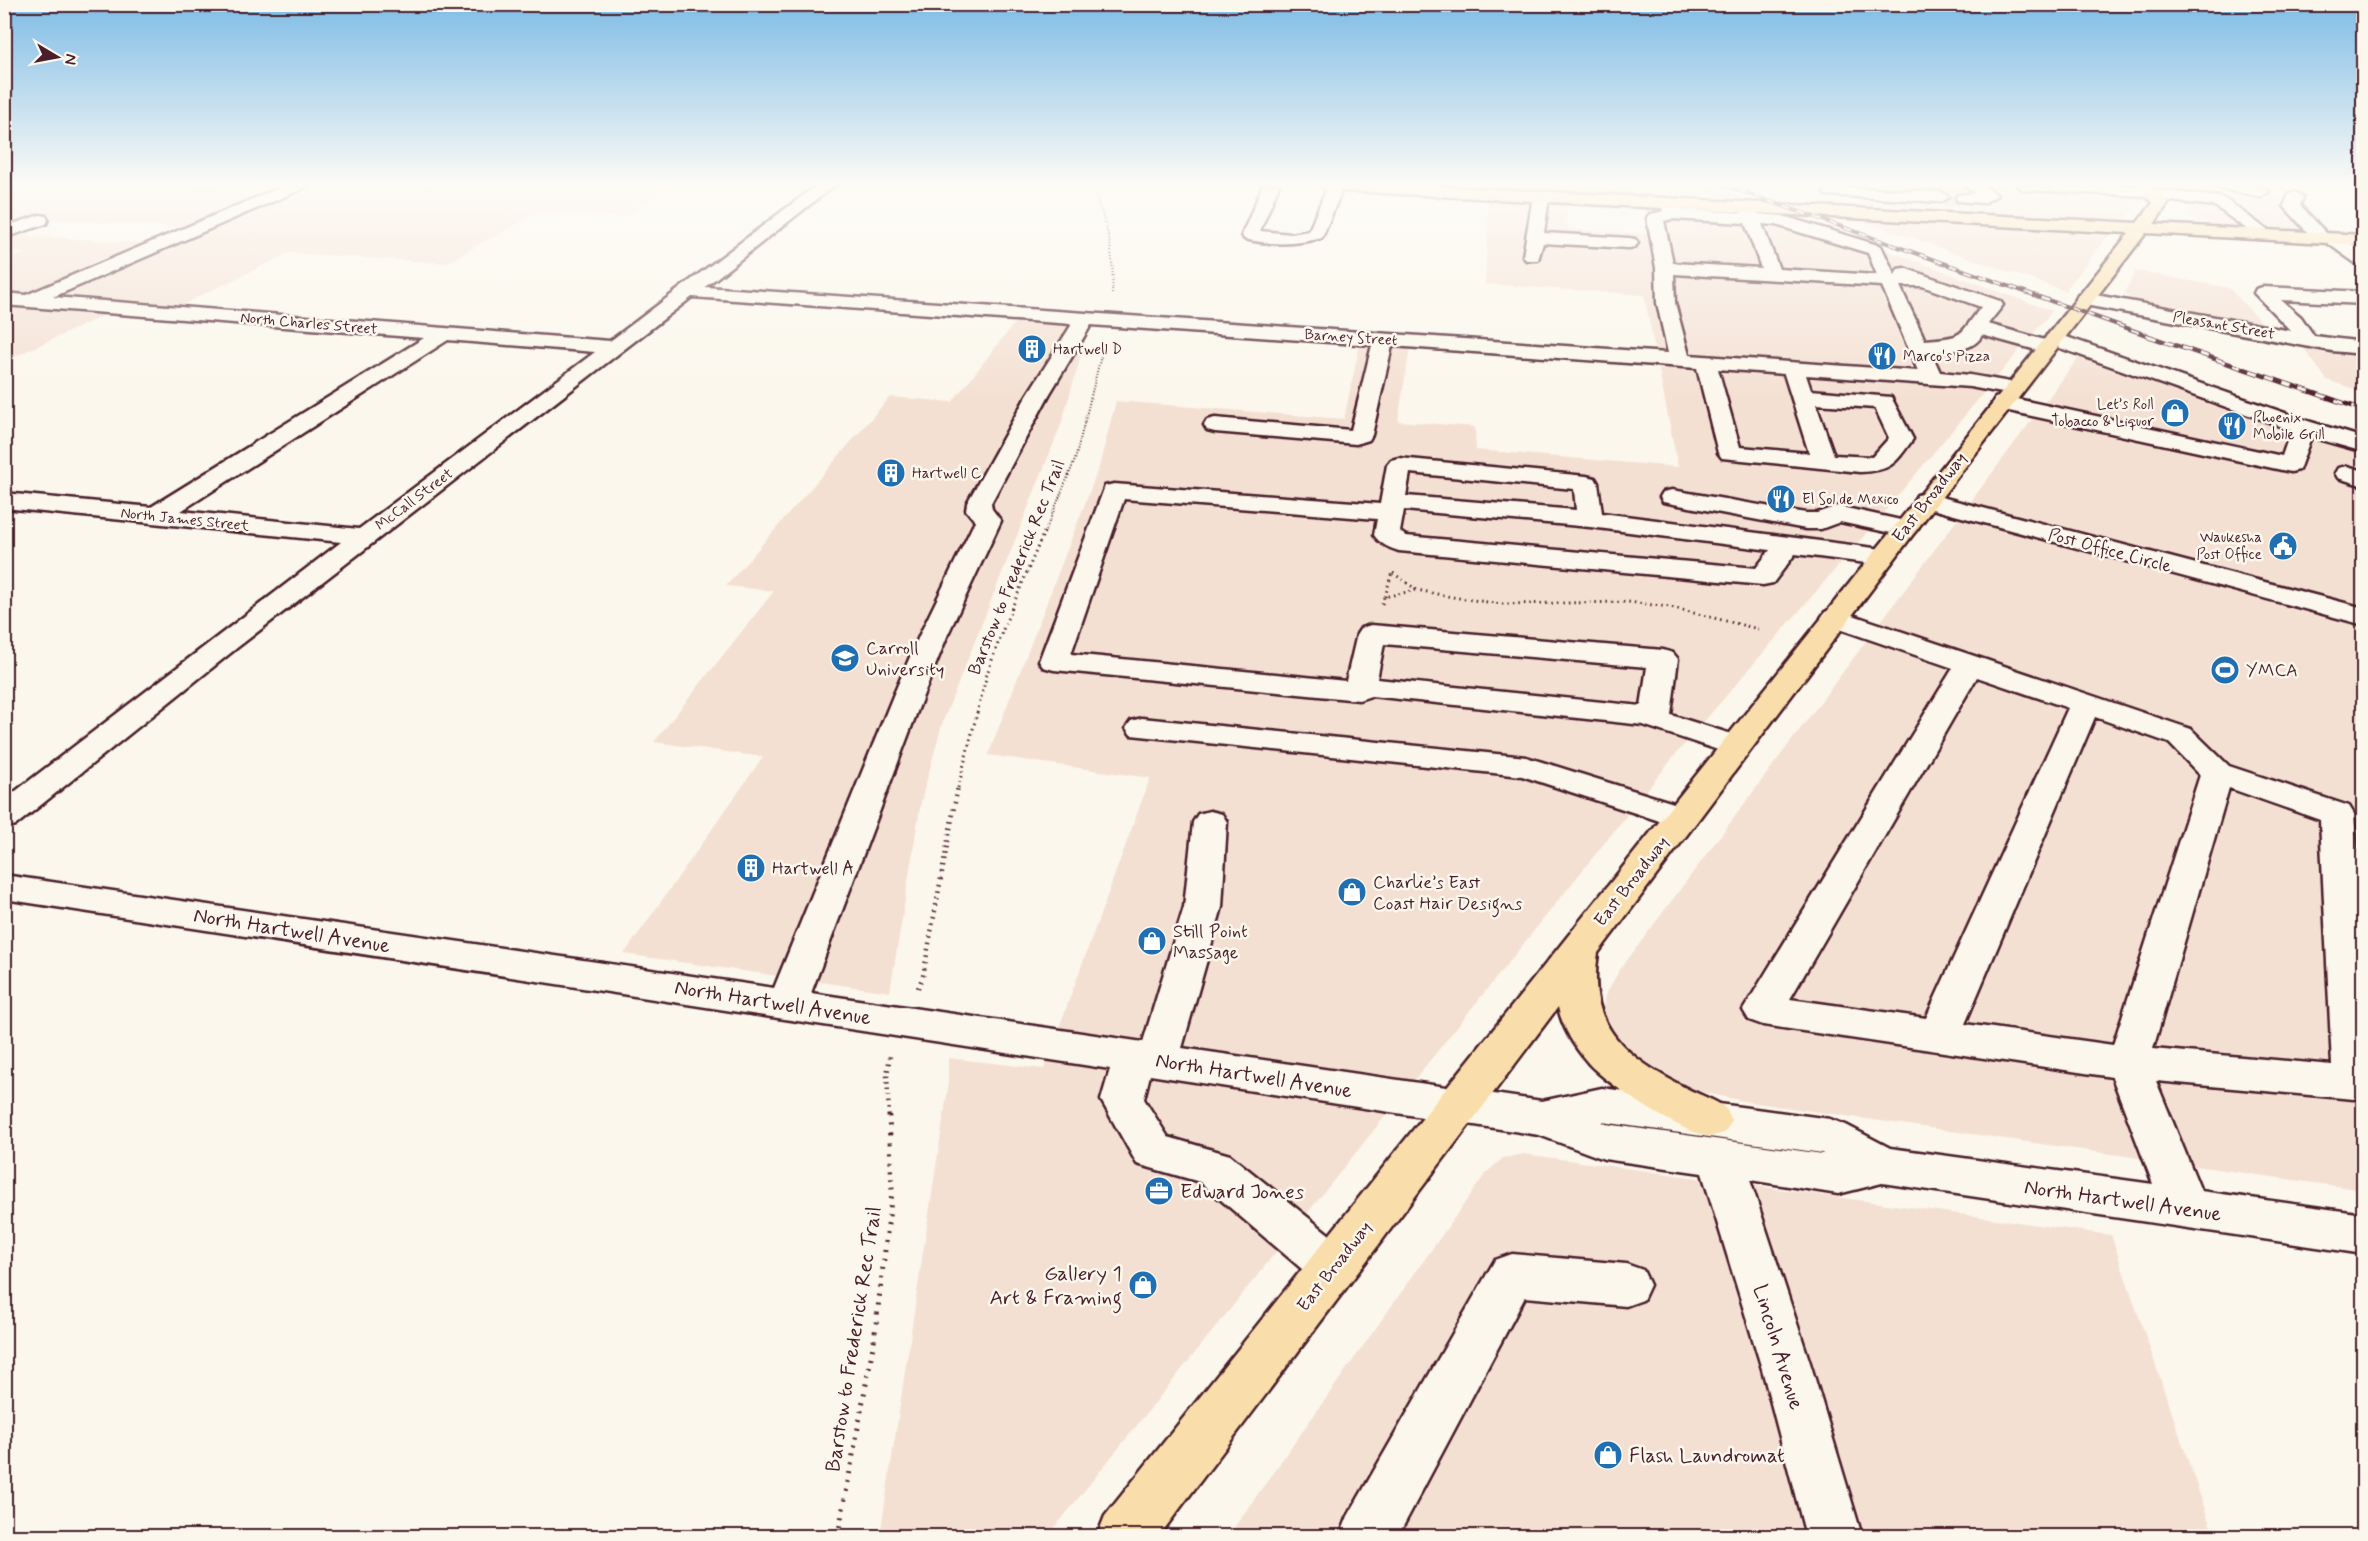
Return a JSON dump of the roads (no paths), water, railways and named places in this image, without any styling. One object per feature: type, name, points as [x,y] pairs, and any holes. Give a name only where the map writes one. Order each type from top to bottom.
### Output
[{"type":"main road","name":"East Broadway","points":[[1125,1536],[1926,500],[2118,257]]},
{"type":"main road","points":[[1580,947],[1575,984],[1580,1015],[1588,1035],[1611,1060],[1669,1100],[1715,1139]]},
{"type":"street","points":[[27,301],[130,257]]},
{"type":"street","name":"McCall Street","points":[[4,817],[365,537],[733,257]]},
{"type":"street","points":[[1663,257],[1666,303],[1680,360]]},
{"type":"street","points":[[1713,257],[1718,271]]},
{"type":"street","points":[[1766,257],[1772,274]]},
{"type":"street","points":[[1826,257],[1834,278]]},
{"type":"street","points":[[1878,257],[1932,378]]},
{"type":"street","points":[[1665,268],[1834,278],[1886,273],[1924,280],[1993,305],[1976,327],[1971,338],[1955,344],[1918,347]]},
{"type":"street","name":"Barney Street","points":[[688,291],[1976,382],[2008,396],[2291,465],[2302,427]]},
{"type":"street","points":[[2307,340],[2294,321],[2262,293],[2364,298]]},
{"type":"street","points":[[2330,297],[2355,316]]},
{"type":"street","name":"Pleasant Street","points":[[2085,299],[2337,346],[2364,348]]},
{"type":"street","name":"North Charles Street","points":[[4,300],[613,347]]},
{"type":"street","points":[[787,1005],[908,696],[934,634],[988,521],[979,510],[979,503],[1038,395],[1085,319]]},
{"type":"street","points":[[1976,327],[2050,343],[2364,446]]},
{"type":"street","points":[[154,516],[444,334]]},
{"type":"street","points":[[1215,425],[1361,435],[1383,340]]},
{"type":"street","points":[[2337,346],[2364,357]]},
{"type":"street","points":[[1706,362],[1730,453],[1824,462],[1879,464],[1901,439],[1883,402],[1802,396]]},
{"type":"street","points":[[1793,368],[1824,462]]},
{"type":"street","points":[[1590,519],[1586,483],[1399,465],[1387,535],[1399,543],[1763,577],[1788,545]]},
{"type":"street","points":[[1655,717],[1359,688],[1054,662],[1114,491],[1590,519],[1882,557]]},
{"type":"street","points":[[1672,497],[1806,521],[1821,521],[1838,514],[1905,528]]},
{"type":"street","name":"North James Street","points":[[4,500],[365,537]]},
{"type":"street","name":"Post Office Circle","points":[[1926,500],[2364,617]]},
{"type":"street","points":[[1835,618],[1970,664],[2085,704],[2180,736],[2217,773],[2350,818],[2354,1083],[2128,1063],[1763,1010],[1970,664]]},
{"type":"street","points":[[1359,688],[1371,634],[1663,659],[1655,720],[1736,746]]},
{"type":"street","points":[[1939,1036],[2085,704]]},
{"type":"street","points":[[1142,728],[1526,767],[1681,817]]},
{"type":"street","points":[[2186,1209],[2128,1063],[2217,773]]},
{"type":"street","points":[[1210,822],[1203,907],[1146,1058],[1122,1100],[1153,1151],[1214,1168],[1333,1266]]},
{"type":"street","name":"North Hartwell Avenue","points":[[4,887],[1542,1118],[1604,1141],[1715,1139],[1838,1174],[1882,1165],[2364,1234]]},
{"type":"street","name":"Lincoln Avenue","points":[[1715,1139],[1787,1369],[1834,1536]]},
{"type":"street","points":[[1368,1536],[1512,1275],[1626,1285]]},
{"type":"railway","points":[[1926,257],[2152,337]]},
{"type":"railway","points":[[2148,336],[2364,410]]},
{"type":"place","name":"Hartwell D","points":[[1032,349]]},
{"type":"place","name":"Marco's Pizza","points":[[1882,356]]},
{"type":"place","name":"Let’s Roll Tobacco & Liquor","points":[[2175,413]]},
{"type":"place","name":"Phoenix Mobile Grill","points":[[2232,426]]},
{"type":"place","name":"Hartwell C","points":[[891,473]]},
{"type":"place","name":"El Sol de Mexico","points":[[1781,499]]},
{"type":"place","name":"Waukesha Post Office","points":[[2283,546]]},
{"type":"place","name":"Carroll University","points":[[845,658]]},
{"type":"place","name":"YMCA","points":[[2225,670]]},
{"type":"place","name":"Hartwell A","points":[[751,868]]},
{"type":"place","name":"Charlie’s East Coast Hair Designs","points":[[1352,892]]},
{"type":"place","name":"Still Point Massage","points":[[1152,941]]},
{"type":"place","name":"Edward Jones","points":[[1159,1191]]},
{"type":"place","name":"Gallery 1 Art & Framing","points":[[1143,1285]]},
{"type":"place","name":"Flash Laundromat","points":[[1608,1455]]}]
